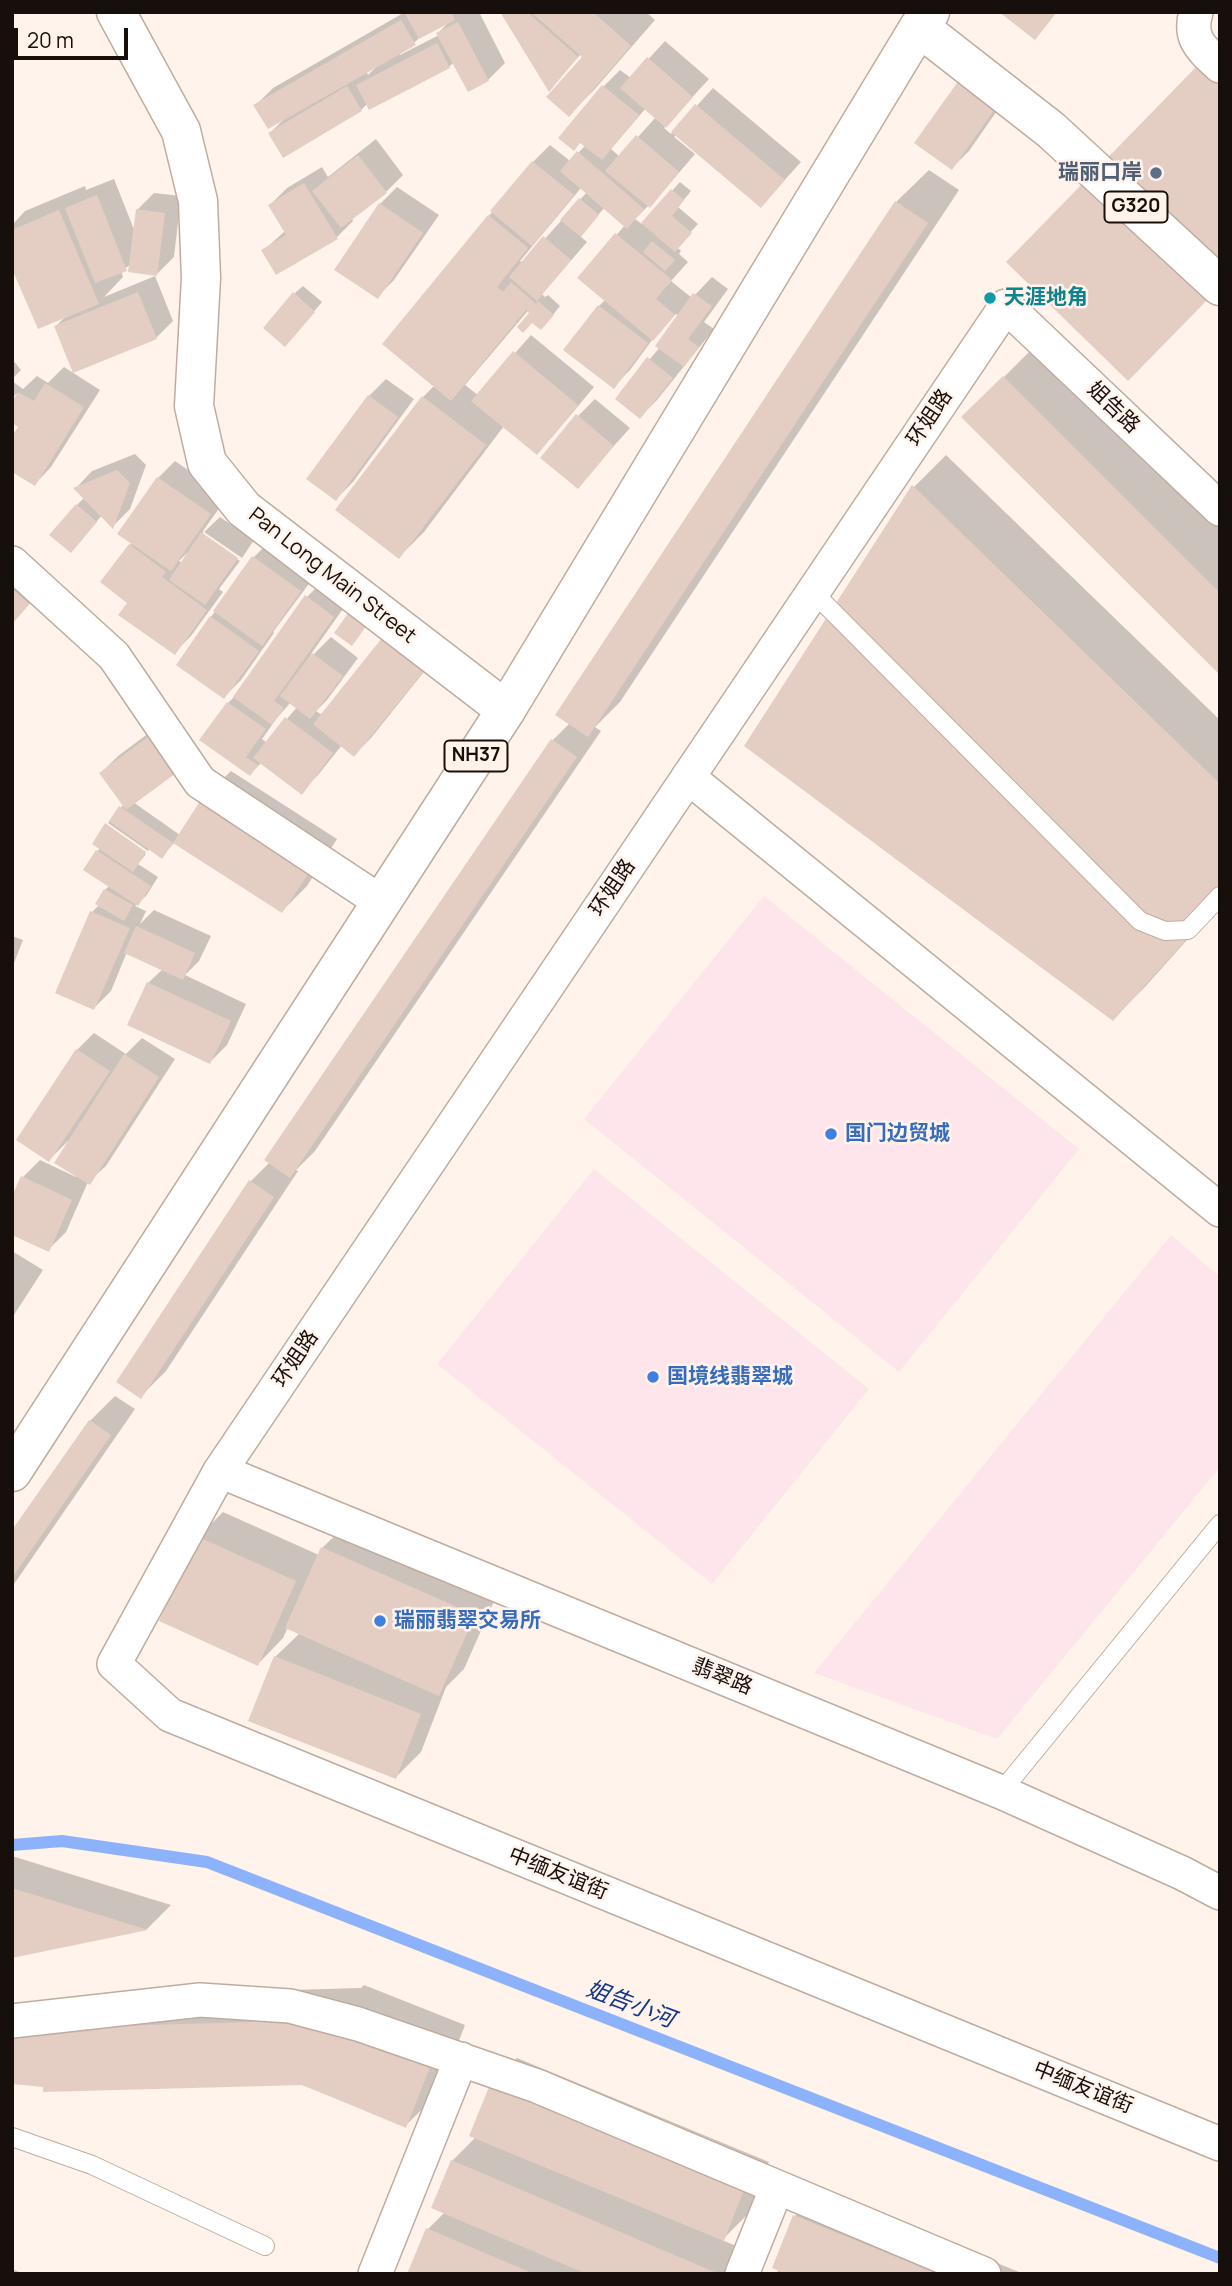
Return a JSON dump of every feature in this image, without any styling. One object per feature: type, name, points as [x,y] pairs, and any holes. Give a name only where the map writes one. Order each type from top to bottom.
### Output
[{"type":"main road","name":"Pan Long Main Street","points":[[116,12],[181,131],[198,201],[201,278],[194,406],[207,463],[244,509],[506,710]]},
{"type":"main road","name":"NH37","points":[[12,1472],[506,710],[924,20]]},
{"type":"main road","name":"G320","points":[[924,20],[1051,130],[1220,286]]},
{"type":"street","points":[[1196,12],[1192,25],[1198,45],[1220,66]]},
{"type":"street","name":"姐告路","points":[[1006,306],[1220,509]]},
{"type":"street","name":"环姐路","points":[[220,1471],[1006,306]]},
{"type":"street","points":[[12,563],[114,656],[200,782],[381,902]]},
{"type":"street","points":[[688,777],[1220,1210]]},
{"type":"street","name":"翡翠路","points":[[220,1471],[1001,1792],[1182,1873],[1220,1893]]},
{"type":"street","name":"中缅友谊街","points":[[220,1471],[114,1664],[170,1715],[1220,2144]]},
{"type":"street","points":[[12,2021],[200,2000],[290,2006],[358,2024],[537,2086],[984,2274]]},
{"type":"street","points":[[375,2274],[461,2060]]},
{"type":"street","points":[[742,2274],[777,2187]]},
{"type":"lane","points":[[813,592],[1140,921],[1166,931],[1188,930],[1220,896]]},
{"type":"lane","points":[[1001,1792],[1220,1524]]},
{"type":"lane","points":[[12,2137],[92,2165],[265,2246]]},
{"type":"shaded area","name":"国门边贸城","points":[[764,896],[1079,1149],[899,1372],[584,1119]]},
{"type":"shaded area","name":"国境线翡翠城","points":[[594,1169],[869,1389],[712,1584],[437,1364]]},
{"type":"shaded area","points":[[1171,1235],[1220,1277],[1220,1467],[997,1739],[814,1673]]},
{"type":"building","points":[[404,12],[451,12],[455,20],[419,39]]},
{"type":"building","points":[[500,12],[527,12],[578,57],[549,92]]},
{"type":"building","points":[[531,12],[593,12],[631,46],[569,117],[546,97],[582,57]]},
{"type":"building","points":[[999,12],[1057,12],[1035,40]]},
{"type":"building","points":[[401,20],[416,45],[268,129],[253,105]]},
{"type":"building","points":[[458,22],[489,81],[468,92],[436,33]]},
{"type":"building","points":[[437,43],[450,68],[369,110],[356,85]]},
{"type":"building","points":[[647,57],[693,97],[666,128],[620,88]]},
{"type":"building","name":"瑞丽口岸","points":[[1199,64],[1220,84],[1220,287],[1128,381],[1006,262]]},
{"type":"building","points":[[962,76],[999,103],[952,170],[914,143]]},
{"type":"building","points":[[602,85],[639,115],[602,160],[580,143],[574,151],[558,138]]},
{"type":"building","points":[[347,86],[362,111],[283,158],[268,133]]},
{"type":"building","points":[[695,104],[785,180],[761,208],[671,132]]},
{"type":"building","points":[[636,135],[679,172],[650,208],[605,171]]},
{"type":"building","points":[[577,151],[644,209],[627,229],[560,171]]},
{"type":"building","points":[[358,155],[387,193],[341,228],[312,191]]},
{"type":"building","points":[[532,161],[574,195],[532,246],[490,211]]},
{"type":"building","points":[[304,183],[338,239],[276,275],[261,250],[286,235],[268,205]]},
{"type":"building","points":[[671,189],[684,200],[672,216],[692,233],[675,252],[641,223]]},
{"type":"building","points":[[97,195],[127,271],[95,283],[65,208]]},
{"type":"building","points":[[579,198],[599,215],[581,237],[560,220]]},
{"type":"building","points":[[895,201],[928,223],[588,737],[555,715]]},
{"type":"building","points":[[379,203],[423,233],[378,299],[334,270]]},
{"type":"building","points":[[136,209],[165,213],[157,276],[128,272]]},
{"type":"building","points":[[59,210],[99,304],[38,329],[12,269],[12,230]]},
{"type":"building","points":[[488,215],[528,248],[497,287],[503,292],[511,282],[536,304],[538,301],[554,315],[541,330],[532,323],[523,333],[517,327],[529,313],[526,310],[451,401],[382,344]]},
{"type":"building","points":[[615,233],[672,280],[656,299],[675,315],[653,341],[577,278]]},
{"type":"building","points":[[543,236],[571,260],[537,301],[509,277]]},
{"type":"building","points":[[652,241],[675,260],[665,271],[643,252]]},
{"type":"building","points":[[138,292],[157,339],[73,373],[54,326]]},
{"type":"building","points":[[293,292],[315,312],[285,347],[263,328]]},
{"type":"building","points":[[693,293],[712,306],[688,339],[699,347],[684,367],[655,346]]},
{"type":"building","points":[[598,305],[648,343],[614,389],[563,350]]},
{"type":"building","points":[[513,351],[578,405],[537,455],[471,401]]},
{"type":"building","points":[[647,357],[673,378],[640,419],[615,399]]},
{"type":"building","points":[[1003,376],[1220,593],[1220,675],[961,417]]},
{"type":"building","points":[[45,383],[84,407],[35,486],[12,472],[12,436],[18,427],[12,423],[12,402],[18,392],[34,401]]},
{"type":"building","points":[[368,395],[398,417],[336,501],[306,479]]},
{"type":"building","points":[[422,396],[486,445],[399,559],[335,510]]},
{"type":"building","points":[[576,414],[614,446],[578,489],[540,458]]},
{"type":"building","points":[[117,470],[130,483],[113,529],[73,488]]},
{"type":"building","points":[[157,477],[211,514],[171,571],[117,534]]},
{"type":"building","points":[[912,485],[1220,784],[1220,902],[1113,1021],[744,746]]},
{"type":"building","points":[[76,504],[97,522],[71,553],[49,535]]},
{"type":"building","points":[[201,532],[238,558],[205,605],[169,580]]},
{"type":"building","points":[[129,544],[166,572],[162,577],[207,610],[175,655],[118,615],[127,603],[100,582]]},
{"type":"building","points":[[252,556],[301,591],[262,646],[213,611]]},
{"type":"building","points":[[12,589],[29,604],[12,624]]},
{"type":"building","points":[[305,595],[334,617],[274,701],[284,708],[272,725],[233,697]]},
{"type":"building","points":[[349,612],[367,625],[352,646],[334,633]]},
{"type":"building","points":[[210,616],[259,651],[224,699],[176,665]]},
{"type":"building","points":[[382,638],[424,671],[354,757],[313,724]]},
{"type":"building","points":[[312,653],[343,676],[310,719],[280,696]]},
{"type":"building","points":[[227,702],[266,729],[246,757],[258,765],[250,776],[199,740]]},
{"type":"building","points":[[285,717],[333,753],[302,795],[253,758]]},
{"type":"building","points":[[156,731],[183,768],[126,810],[99,773]]},
{"type":"building","points":[[551,739],[577,757],[290,1178],[264,1160]]},
{"type":"building","points":[[204,795],[314,865],[282,913],[173,843]]},
{"type":"building","points":[[119,806],[173,843],[162,859],[109,821]]},
{"type":"building","points":[[105,823],[146,852],[133,872],[92,844]]},
{"type":"building","points":[[96,850],[151,886],[138,906],[83,870]]},
{"type":"building","points":[[104,889],[133,905],[124,921],[95,904]]},
{"type":"building","points":[[90,911],[130,928],[94,1010],[55,993]]},
{"type":"building","points":[[136,926],[195,953],[183,980],[124,953]]},
{"type":"building","points":[[147,982],[231,1021],[210,1064],[127,1025]]},
{"type":"building","points":[[76,1049],[110,1071],[49,1162],[16,1140]]},
{"type":"building","points":[[124,1054],[159,1077],[90,1185],[54,1163]]},
{"type":"building","points":[[21,1176],[72,1200],[49,1252],[12,1235],[12,1196]]},
{"type":"building","points":[[249,1180],[274,1197],[141,1399],[116,1382]]},
{"type":"building","points":[[89,1420],[111,1435],[12,1578],[12,1530]]},
{"type":"building","points":[[196,1536],[296,1581],[258,1666],[159,1621]]},
{"type":"building","name":"瑞丽翡翠交易所","points":[[321,1547],[475,1615],[439,1696],[285,1628]]},
{"type":"building","points":[[274,1656],[421,1714],[396,1779],[248,1721]]},
{"type":"building","points":[[12,1888],[148,1930],[12,1958]]},
{"type":"building","points":[[329,2020],[434,2057],[406,2128],[303,2085],[43,2092],[43,2087],[12,2084],[12,2031],[41,2036],[41,2028]]},
{"type":"building","points":[[491,2082],[745,2187],[724,2241],[469,2136]]},
{"type":"building","points":[[451,2160],[719,2274],[587,2274],[431,2208]]},
{"type":"building","points":[[793,2215],[938,2274],[786,2274],[772,2268]]},
{"type":"building","points":[[426,2228],[534,2274],[407,2274]]},
{"type":"waterway","name":"姐告小河","points":[[12,1845],[62,1841],[207,1862],[1220,2258]]},
{"type":"place","name":"瑞丽口岸","points":[[1156,173]]},
{"type":"place","name":"天涯地角","points":[[990,298]]},
{"type":"place","name":"国门边贸城","points":[[831,1134]]},
{"type":"place","name":"国境线翡翠城","points":[[653,1377]]},
{"type":"place","name":"瑞丽翡翠交易所","points":[[380,1621]]}]
